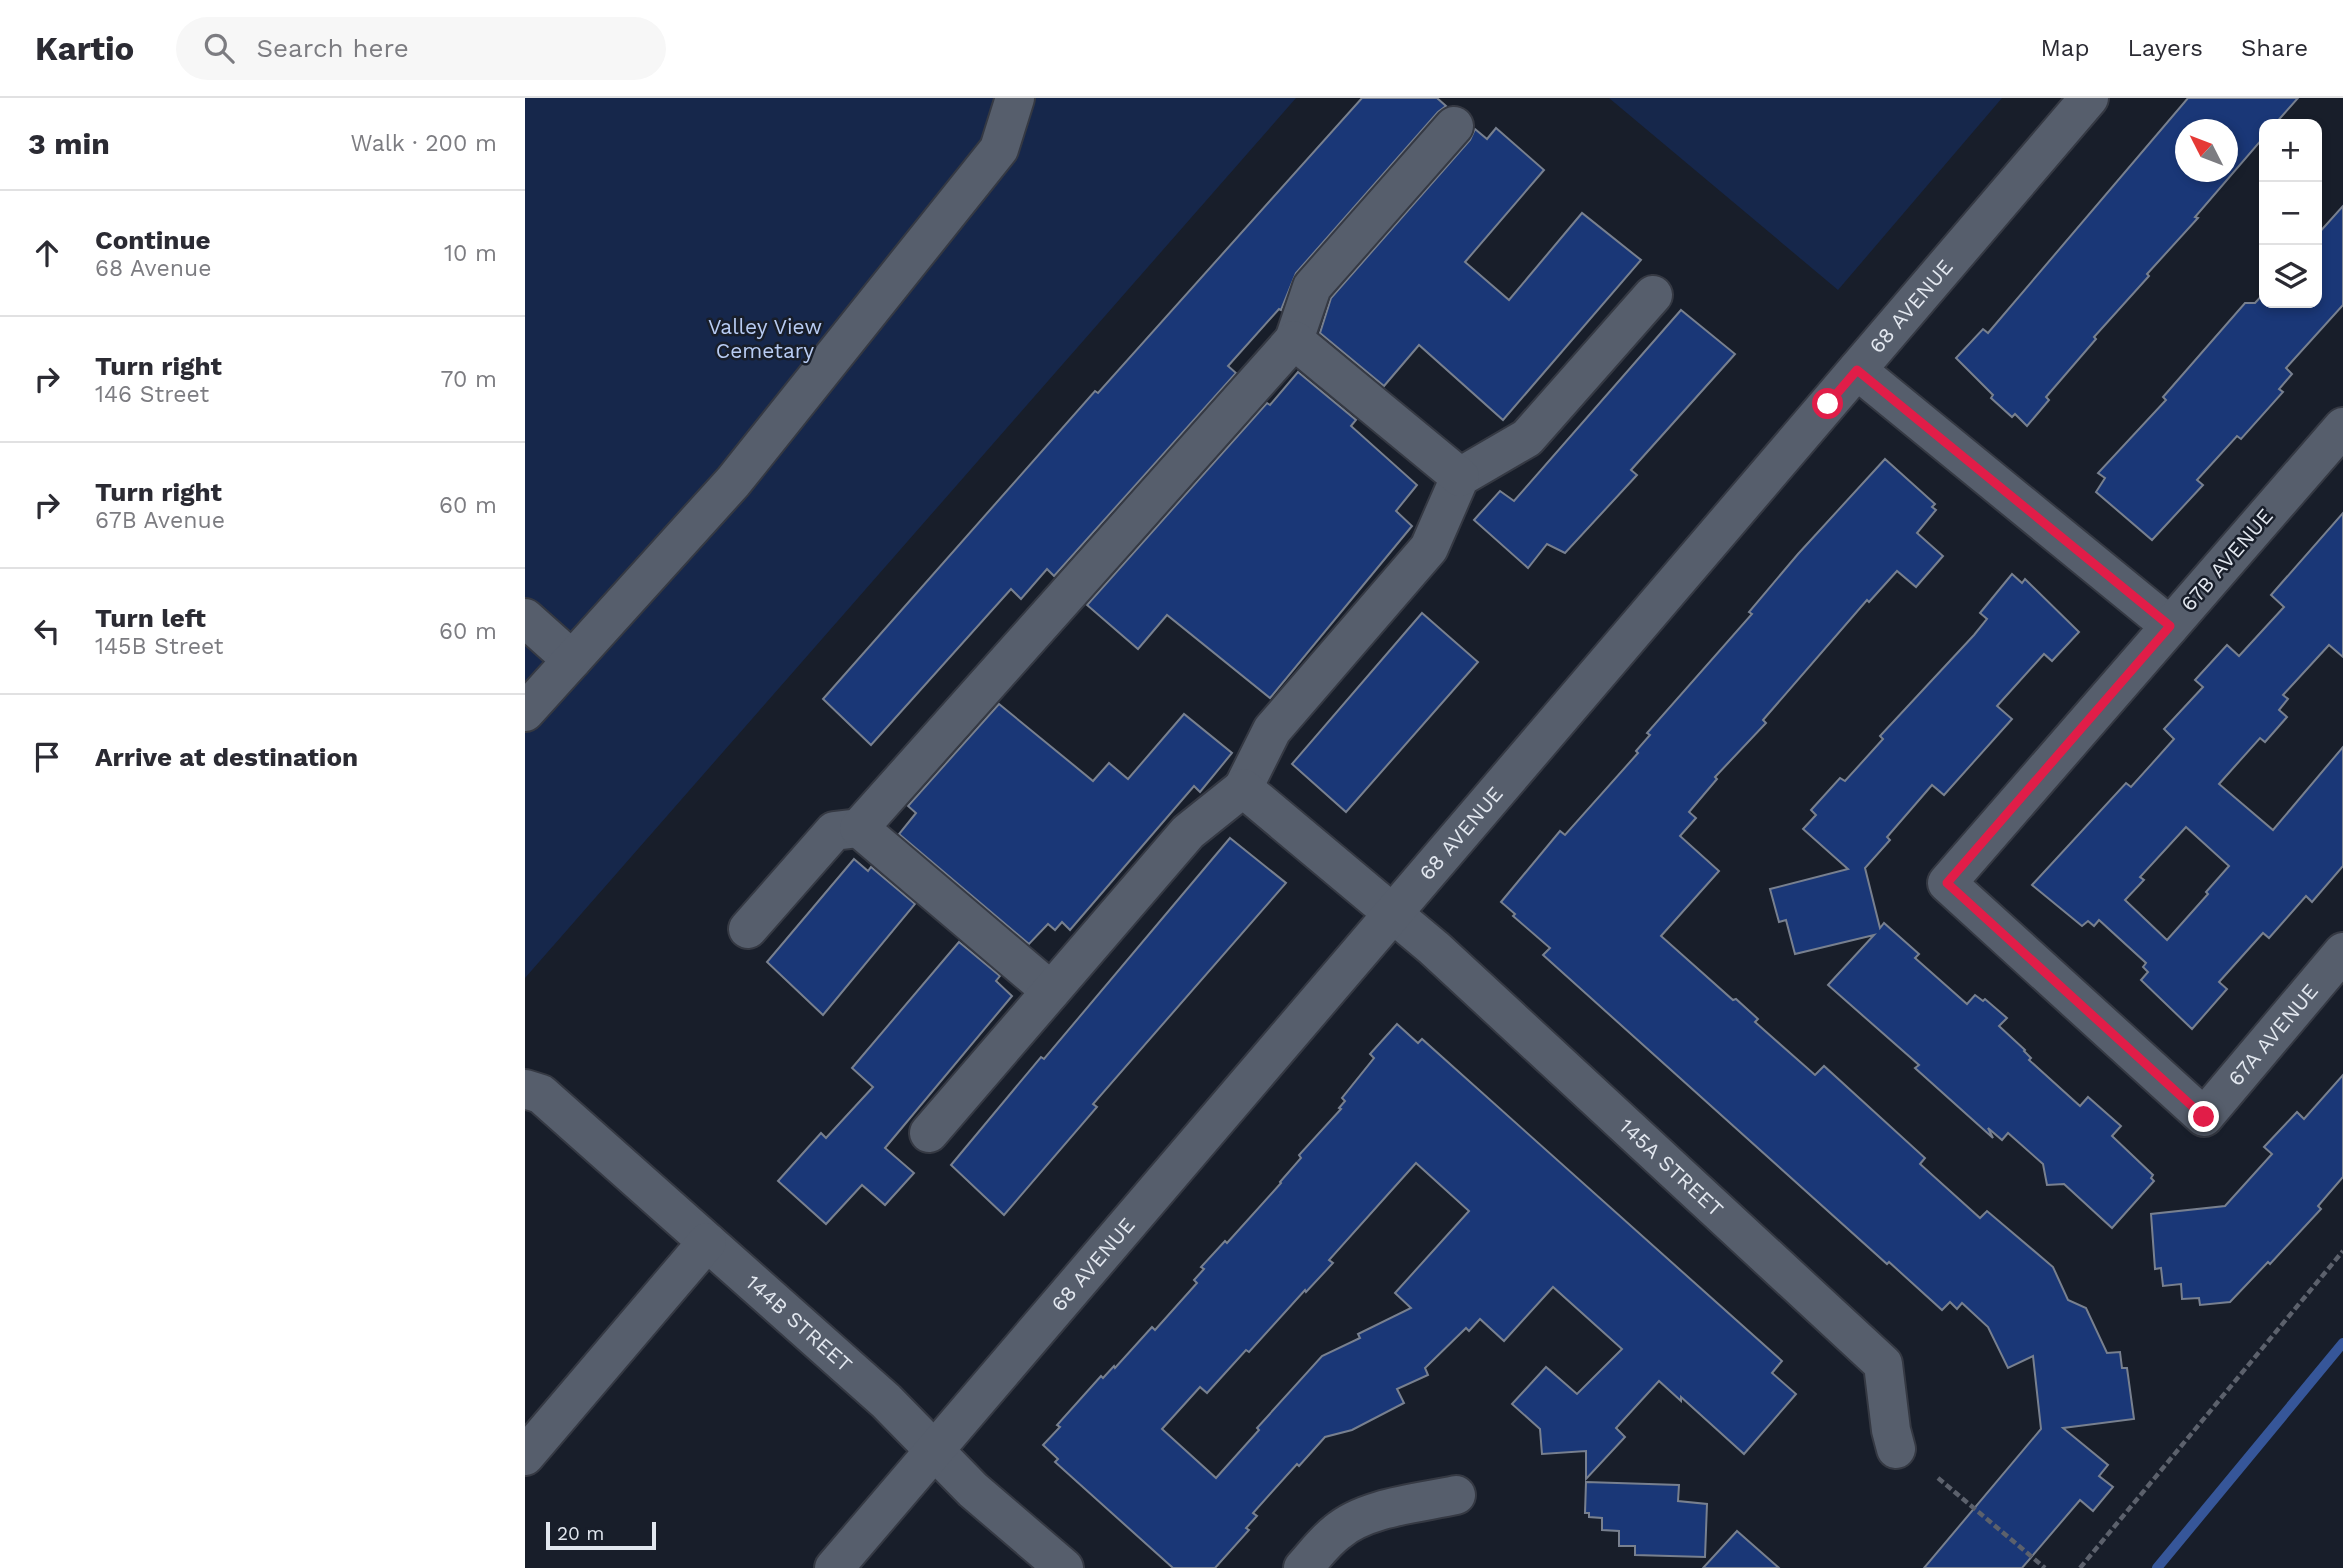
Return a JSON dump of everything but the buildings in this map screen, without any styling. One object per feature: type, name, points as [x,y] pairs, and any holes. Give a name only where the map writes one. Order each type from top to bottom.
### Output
[{"type":"street","points":[[525,712],[733,482],[999,149],[1015,98]]},
{"type":"street","name":"68 AVENUE","points":[[834,1568],[2089,98]]},
{"type":"street","points":[[748,929],[834,831],[859,828],[1294,340],[1312,287],[1454,126]]},
{"type":"street","points":[[929,1133],[1188,832],[1243,788],[1272,730],[1429,548],[1460,477],[1527,438],[1653,295]]},
{"type":"street","points":[[1294,340],[1460,477]]},
{"type":"street","points":[[1857,370],[2170,626]]},
{"type":"street","name":"67B AVENUE","points":[[2204,1117],[1947,883],[2343,427]]},
{"type":"street","points":[[525,618],[572,660]]},
{"type":"street","name":"145A STREET","points":[[1243,788],[1434,948],[1883,1364],[1896,1450]]},
{"type":"street","points":[[859,828],[1051,991]]},
{"type":"street","name":"67A AVENUE","points":[[2204,1117],[2343,953]]},
{"type":"street","name":"144B STREET","points":[[525,1089],[541,1094],[708,1242],[886,1401],[973,1490],[1064,1568]]},
{"type":"street","points":[[525,1457],[708,1242]]},
{"type":"street","points":[[1303,1568],[1337,1532],[1354,1521],[1374,1513],[1456,1495]]},
{"type":"path","points":[[2080,1568],[2343,1251]]},
{"type":"path","points":[[1938,1478],[2045,1568]]},
{"type":"green space","name":"Valley View Cemetary","points":[[525,98],[1296,98],[525,978]]},
{"type":"green space","points":[[1609,98],[2002,98],[1838,290]]},
{"type":"waterway","points":[[2157,1568],[2343,1343]]},
{"type":"route","points":[[1828,404],[1857,370],[2170,626],[1947,883],[2204,1117]]}]
